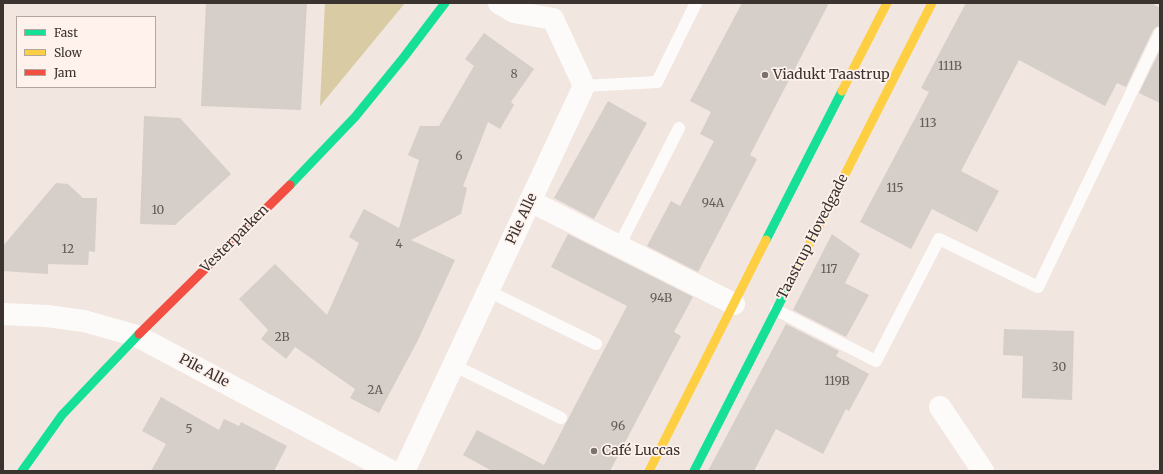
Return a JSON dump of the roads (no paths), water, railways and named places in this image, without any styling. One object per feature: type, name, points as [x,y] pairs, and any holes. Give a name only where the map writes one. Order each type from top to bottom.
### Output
[{"type":"street","name":"Vesterparken","points":[[22,471],[62,415],[137,336],[304,171],[355,117],[404,57],[445,3]]},
{"type":"street","points":[[499,3],[514,12],[553,19],[584,86]]},
{"type":"street","points":[[649,471],[887,3]]},
{"type":"street","name":"Taastrup Hovedgade","points":[[694,471],[932,3]]},
{"type":"street","name":"Pile Alle","points":[[404,471],[584,86]]},
{"type":"street","points":[[530,201],[734,304]]},
{"type":"street","name":"Pile Alle","points":[[3,314],[47,316],[84,321],[137,336],[391,471]]},
{"type":"street","points":[[940,408],[983,471]]},
{"type":"lane","points":[[584,86],[657,82],[696,3]]},
{"type":"lane","points":[[776,310],[876,361],[939,239],[1038,287],[1160,33]]},
{"type":"lane","points":[[619,246],[679,128]]},
{"type":"lane","points":[[488,290],[596,344]]},
{"type":"lane","points":[[453,365],[561,418]]},
{"type":"place","name":"Viadukt Taastrup","points":[[765,75]]},
{"type":"place","name":"Café Luccas","points":[[594,451]]}]
